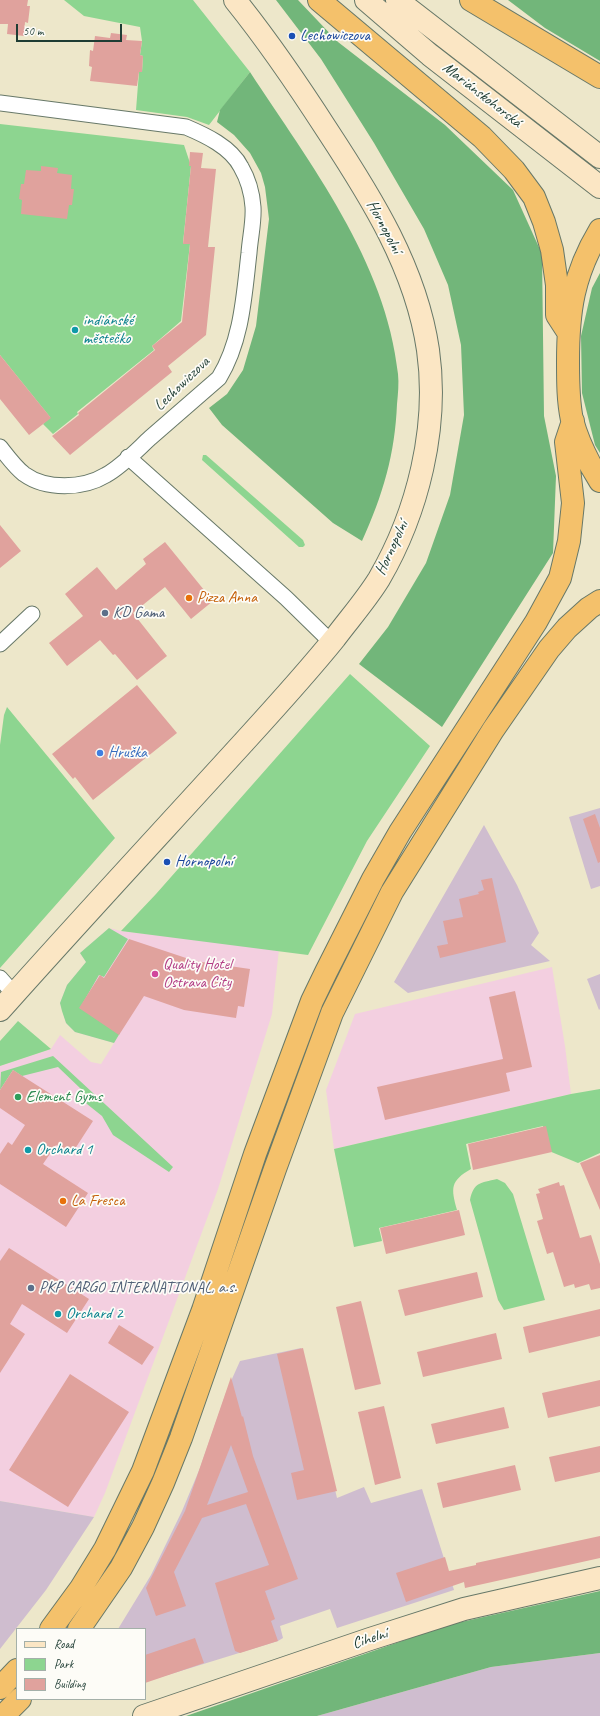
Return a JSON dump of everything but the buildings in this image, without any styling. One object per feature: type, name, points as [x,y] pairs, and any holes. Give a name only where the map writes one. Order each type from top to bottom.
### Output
[{"type":"highway","points":[[319,0],[482,137],[514,170],[534,197],[544,222],[552,250],[556,285],[565,321],[569,399],[572,421],[580,444],[600,481]]},
{"type":"highway","points":[[470,0],[525,31],[600,77]]},
{"type":"highway","points":[[565,321],[579,274],[596,237]]},
{"type":"highway","points":[[52,1628],[81,1588],[105,1549],[143,1471],[203,1310],[255,1154],[312,1001],[373,879],[400,832],[536,622],[560,578],[569,541],[573,503],[566,442],[572,421]]},
{"type":"highway","points":[[80,1628],[121,1568],[143,1527],[165,1476],[184,1430],[275,1169],[332,1013],[392,892],[493,730],[549,649],[567,628],[589,608],[600,601]]},
{"type":"highway","points":[[0,1688],[16,1671]]},
{"type":"highway","points":[[3,1716],[19,1700]]},
{"type":"street","name":"Hornopolní","points":[[0,1010],[60,942],[307,672],[364,602],[393,551],[411,508],[419,480],[428,438],[430,388],[428,350],[419,308],[412,286],[383,223],[348,162],[274,50],[235,0]]},
{"type":"street","name":"Mariánskohorská","points":[[366,0],[430,55],[600,187]]},
{"type":"street","name":"Mariánskohorská","points":[[397,0],[600,157]]},
{"type":"street","points":[[486,0],[525,31]]},
{"type":"street","name":"Lechowiczova","points":[[0,103],[186,127],[206,136],[227,150],[241,166],[250,187],[253,208],[243,312],[228,364],[219,378],[128,457],[106,475],[94,481],[80,484],[48,485],[23,474],[1,451]]},
{"type":"street","points":[[128,457],[286,598],[331,642]]},
{"type":"street","points":[[0,644],[32,614]]},
{"type":"street","points":[[0,978],[14,994]]},
{"type":"street","name":"Cihelní","points":[[144,1716],[370,1639],[464,1609],[600,1578]]},
{"type":"shaded area","points":[[600,808],[600,886],[591,889],[569,817]]},
{"type":"shaded area","points":[[484,825],[517,885],[539,933],[531,945],[550,961],[408,993],[394,982]]},
{"type":"shaded area","points":[[109,928],[121,931],[279,949],[272,1014],[218,1189],[105,1493],[94,1517],[0,1501],[0,1066],[51,1049],[60,1035],[91,1062],[101,1064],[114,1043],[75,1032],[66,1023],[60,1003],[67,985],[86,962],[80,953]]},
{"type":"shaded area","points":[[552,967],[571,1094],[334,1149],[326,1090],[355,1014]]},
{"type":"shaded area","points":[[600,974],[600,1009],[599,1010],[587,979]]},
{"type":"shaded area","points":[[301,1348],[337,1498],[364,1487],[371,1503],[422,1489],[454,1590],[337,1628],[330,1609],[280,1626],[283,1638],[278,1641],[146,1682],[146,1628],[119,1628],[151,1575],[182,1511],[200,1468],[227,1390],[240,1361]]},
{"type":"shaded area","points":[[0,1501],[94,1517],[46,1590],[0,1649]]},
{"type":"shaded area","points":[[600,1653],[600,1716],[317,1716],[491,1667]]},
{"type":"green space","points":[[64,0],[193,0],[250,72],[209,125],[187,117],[136,110],[139,72],[142,72],[143,56],[140,55],[142,41],[140,27],[84,16]]},
{"type":"green space","points":[[276,0],[298,0],[338,42],[445,125],[513,190],[542,254],[544,416],[556,476],[553,553],[442,727],[359,664],[388,627],[426,563],[450,495],[464,415],[461,345],[448,285],[424,229],[374,143],[321,59]]},
{"type":"green space","points":[[508,0],[600,0],[600,61],[545,28]]},
{"type":"green space","points":[[250,72],[297,142],[342,215],[362,253],[378,292],[391,332],[398,374],[394,440],[382,491],[362,541],[333,523],[222,425],[209,408],[227,394],[243,370],[256,326],[269,219],[265,187],[261,173],[250,153],[234,135],[217,122],[220,110]]},
{"type":"green space","points":[[0,124],[184,145],[191,166],[183,243],[190,244],[181,321],[152,346],[154,350],[77,412],[78,414],[53,434],[43,424],[50,417],[0,355]]},
{"type":"green space","points":[[600,273],[600,453],[595,445],[582,393],[581,336],[592,288]]},
{"type":"green space","points":[[203,455],[206,455],[303,540],[305,545],[303,547],[299,547],[202,460]]},
{"type":"green space","points":[[350,674],[430,746],[367,841],[308,955],[121,931],[156,894]]},
{"type":"green space","points":[[7,707],[115,838],[0,968],[0,745],[4,715]]},
{"type":"green space","points":[[109,928],[128,939],[104,977],[99,975],[80,1008],[120,1033],[114,1043],[75,1032],[66,1023],[60,1003],[67,985],[86,962],[80,953]]},
{"type":"green space","points":[[18,1021],[51,1049],[0,1066],[0,1041]]},
{"type":"green space","points":[[53,1056],[173,1167],[169,1172],[113,1135],[102,1116],[77,1096],[81,1089],[58,1067],[22,1076],[13,1070],[0,1090],[1,1072]]},
{"type":"green space","points":[[600,1089],[600,1153],[578,1163],[549,1151],[543,1126],[466,1144],[471,1169],[459,1177],[454,1186],[453,1191],[457,1210],[379,1228],[382,1241],[354,1247],[334,1149],[571,1094]]},
{"type":"green space","points":[[497,1179],[505,1183],[513,1194],[545,1300],[504,1310],[498,1300],[470,1200],[476,1186],[486,1181]]},
{"type":"green space","points":[[600,1591],[600,1653],[491,1667],[317,1716],[186,1716],[448,1625]]},
{"type":"place","name":"Lechowiczova","points":[[292,36]]},
{"type":"place","name":"indiánské městečko","points":[[75,330]]},
{"type":"place","name":"Pizza Anna","points":[[189,598]]},
{"type":"place","name":"KD Gama","points":[[105,613]]},
{"type":"place","name":"Hruška","points":[[100,753]]},
{"type":"place","name":"Hornopolní","points":[[167,862]]},
{"type":"place","name":"Quality Hotel Ostrava City","points":[[155,974]]},
{"type":"place","name":"Element Gyms","points":[[18,1097]]},
{"type":"place","name":"Orchard 1","points":[[28,1150]]},
{"type":"place","name":"La Fresca","points":[[63,1201]]},
{"type":"place","name":"PKP CARGO INTERNATIONAL, a.s.","points":[[31,1288]]},
{"type":"place","name":"Orchard 2","points":[[58,1314]]}]
